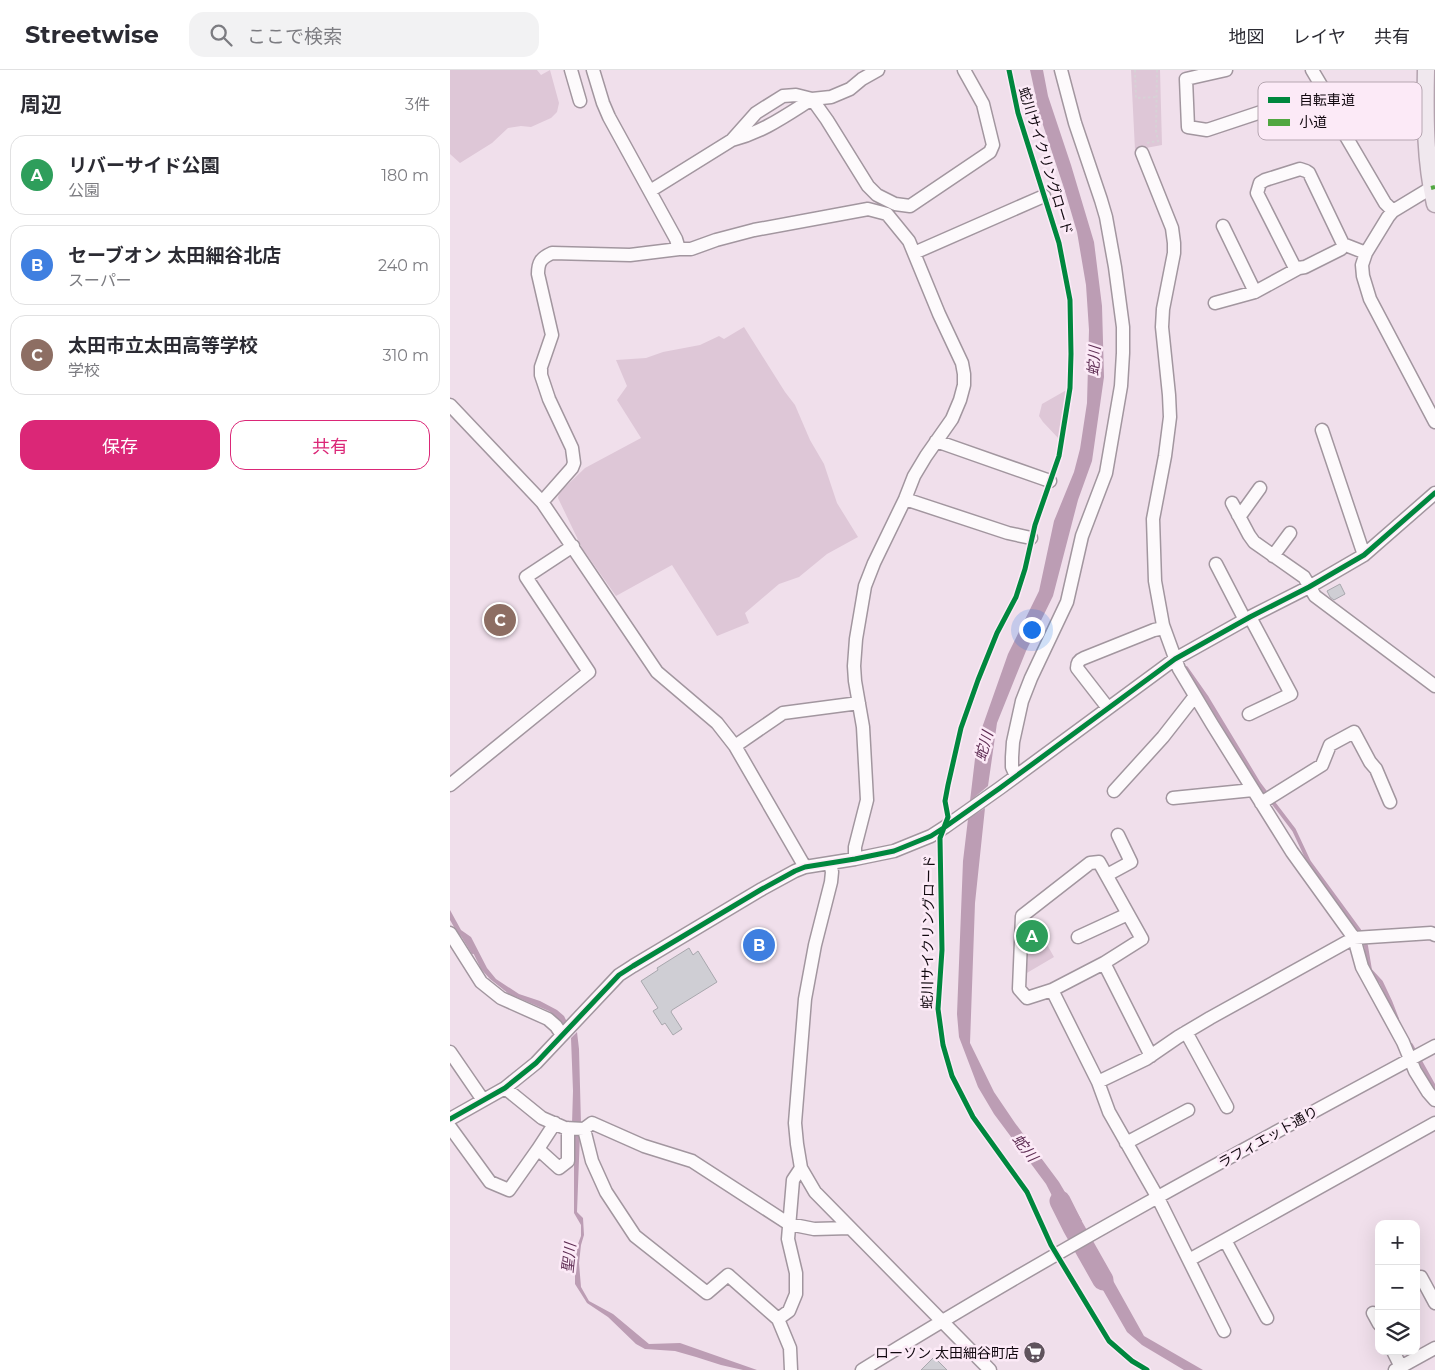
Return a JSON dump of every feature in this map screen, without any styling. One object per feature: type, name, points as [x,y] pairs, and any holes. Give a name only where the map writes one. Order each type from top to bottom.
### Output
[{"type":"main road","points":[[1426,70],[1427,147],[1433,196]]},
{"type":"street","points":[[571,70],[580,101]]},
{"type":"street","points":[[593,70],[609,117],[676,239],[679,249]]},
{"type":"street","points":[[732,140],[761,130],[812,99],[837,95],[850,89],[859,75],[878,70]]},
{"type":"street","points":[[650,191],[732,140],[756,113],[783,96],[796,95],[812,99],[868,186],[877,195],[895,204],[910,206],[990,152],[993,145],[983,104],[964,70]]},
{"type":"street","points":[[1016,776],[1012,767],[1013,742],[1022,701],[1067,602],[1082,536],[1106,473],[1121,386],[1123,327],[1106,218],[1075,123],[1061,70]]},
{"type":"street","points":[[1226,70],[1186,75],[1188,127],[1207,130],[1258,113]]},
{"type":"street","points":[[1312,70],[1319,82]]},
{"type":"street","points":[[1348,140],[1385,203],[1393,211]]},
{"type":"street","points":[[1142,153],[1172,228],[1174,242],[1174,253],[1163,309],[1162,327],[1170,395],[1170,417],[1153,519],[1156,594],[1164,628],[1175,659],[1195,696],[1292,852],[1354,938],[1362,967],[1403,1042],[1410,1060],[1428,1092],[1435,1100]]},
{"type":"street","points":[[1300,268],[1294,266],[1291,262],[1257,193],[1260,183],[1265,180],[1300,169],[1309,173],[1343,244],[1366,253]]},
{"type":"street","points":[[914,253],[1044,196]]},
{"type":"street","points":[[1433,196],[1393,211],[1388,216],[1366,253],[1362,265],[1362,276],[1370,299],[1435,422]]},
{"type":"street","points":[[542,502],[572,468],[574,463],[572,448],[549,399],[541,375],[552,335],[538,274],[538,264],[542,258],[552,253],[630,255],[691,249],[754,230],[868,209],[887,214],[909,241],[939,314],[962,363],[964,385],[952,419],[914,476],[864,586],[854,666],[863,727],[867,800],[855,847],[855,859]]},
{"type":"street","points":[[1223,226],[1255,292]]},
{"type":"street","points":[[1215,303],[1255,292],[1341,249],[1343,244]]},
{"type":"street","points":[[450,405],[542,502],[657,672],[717,722],[735,746],[806,867]]},
{"type":"street","points":[[1322,430],[1364,555]]},
{"type":"street","points":[[936,441],[1050,481]]},
{"type":"street","points":[[1238,515],[1242,513],[1260,488]]},
{"type":"street","points":[[450,1119],[505,1088],[536,1063],[626,970],[783,877],[806,867],[894,851],[930,836],[1000,788],[1175,659],[1247,619],[1309,588],[1364,555],[1435,493]]},
{"type":"street","points":[[905,498],[1008,533],[1031,538]]},
{"type":"street","points":[[1232,503],[1254,542],[1304,577],[1314,596],[1435,686]]},
{"type":"street","points":[[1273,556],[1290,533]]},
{"type":"street","points":[[450,785],[589,672],[526,577],[573,546]]},
{"type":"street","points":[[1216,564],[1291,694],[1249,714]]},
{"type":"street","points":[[1108,708],[1077,668],[1077,664],[1084,658],[1154,630],[1164,628]]},
{"type":"street","points":[[1114,791],[1163,737],[1195,696]]},
{"type":"street","points":[[735,746],[783,713],[859,703]]},
{"type":"street","points":[[1261,803],[1322,765],[1330,745],[1354,732],[1370,762],[1376,769],[1390,802]]},
{"type":"street","points":[[1173,798],[1253,790]]},
{"type":"street","points":[[1107,875],[1131,862],[1118,835]]},
{"type":"street","points":[[1099,862],[1128,914],[1142,939],[1052,990],[1027,998],[1019,989],[1022,916],[1090,863],[1099,862]]},
{"type":"street","points":[[830,863],[832,872],[831,882],[815,945],[805,999],[795,1123],[801,1168],[815,1192],[990,1370]]},
{"type":"street","points":[[1078,937],[1128,914]]},
{"type":"street","points":[[450,933],[481,982],[501,998],[548,1019],[556,1026],[562,1036]]},
{"type":"street","points":[[1098,1082],[1151,1056],[1210,1018],[1354,938],[1431,933],[1435,935]]},
{"type":"street","points":[[1104,962],[1151,1056]]},
{"type":"street","points":[[1052,990],[1098,1082],[1109,1112],[1158,1198],[1224,1330]]},
{"type":"street","points":[[1186,1032],[1227,1106]]},
{"type":"street","name":"ラフィエット通り","points":[[942,1320],[1101,1229],[1435,1046]]},
{"type":"street","points":[[450,1052],[483,1100]]},
{"type":"street","points":[[505,1088],[542,1118],[555,1124],[568,1128],[584,1129],[592,1123],[644,1146],[692,1162],[789,1224],[814,1229],[850,1228]]},
{"type":"street","points":[[1126,1143],[1188,1110]]},
{"type":"street","points":[[1189,1260],[1435,1123]]},
{"type":"street","points":[[450,1127],[490,1182],[509,1190],[555,1124]]},
{"type":"street","points":[[538,1149],[558,1168],[568,1161],[568,1128]]},
{"type":"street","points":[[584,1129],[592,1162],[606,1192],[635,1236],[708,1293],[728,1275],[778,1320],[790,1348],[791,1370]]},
{"type":"street","points":[[778,1320],[789,1311],[796,1294],[796,1273],[788,1239],[793,1180],[801,1168]]},
{"type":"street","points":[[1225,1240],[1267,1318]]},
{"type":"street","points":[[1421,1277],[1435,1303]]},
{"type":"street","points":[[862,1370],[942,1320]]},
{"type":"street","points":[[1394,1355],[1398,1368],[1435,1348]]},
{"type":"path","points":[[1136,70],[1136,98],[1156,97]]},
{"type":"path","points":[[1156,70],[1156,131],[1159,145]]},
{"type":"shaded area","points":[[450,70],[537,70],[541,75],[550,70],[559,103],[557,112],[551,118],[531,127],[508,128],[492,143],[460,163],[450,154]]},
{"type":"shaded area","points":[[1131,70],[1160,70],[1162,145],[1135,150]]},
{"type":"shaded area","points":[[744,327],[795,405],[810,440],[824,464],[837,503],[858,537],[827,554],[799,577],[779,584],[745,613],[749,623],[717,636],[672,565],[616,596],[582,548],[558,498],[559,493],[585,468],[641,438],[617,400],[627,386],[616,360],[646,358],[663,352],[700,345],[719,336],[724,339]]},
{"type":"shaded area","points":[[1070,388],[1063,439],[1059,439],[1039,416],[1042,404]]},
{"type":"shaded area","points":[[1028,911],[1054,957],[1020,977]]},
{"type":"water","points":[[1030,70],[1043,70],[1048,96],[1094,242],[1102,306],[1104,377],[1092,461],[1078,500],[1053,596],[1026,651],[997,723],[988,786],[970,801],[977,742],[1008,654],[1039,591],[1054,521],[1074,472],[1080,449],[1087,403],[1089,330],[1086,285],[1077,232],[1040,116],[1025,115],[1024,110],[1037,102]]},
{"type":"water","points":[[985,808],[975,903],[970,1043],[994,1092],[1059,1182],[1082,1221],[1069,1229],[1046,1184],[994,1114],[978,1087],[959,1037],[957,1014],[963,861],[968,819]]},
{"type":"water","points":[[450,910],[461,930],[471,937],[487,968],[496,979],[519,994],[540,1001],[557,1010],[564,1016],[567,1022],[562,1027],[555,1016],[549,1011],[509,994],[490,979],[481,969],[467,940],[458,934],[450,920]]},
{"type":"water","points":[[577,1032],[581,1124],[572,1124],[571,1038]]},
{"type":"water","points":[[574,1133],[580,1133],[577,1212],[583,1218],[584,1235],[579,1263],[581,1287],[589,1301],[613,1314],[649,1344],[680,1343],[757,1370],[743,1370],[721,1365],[675,1351],[645,1349],[636,1344],[608,1317],[587,1303],[575,1284],[575,1264],[581,1236],[581,1225],[574,1213]]},
{"type":"water","points":[[1096,1250],[1144,1336],[1203,1370],[1184,1370],[1142,1345],[1127,1332],[1084,1257]]},
{"type":"building","points":[[1340,584],[1345,594],[1334,600],[1327,591]]},
{"type":"building","points":[[689,948],[693,955],[698,951],[717,982],[672,1010],[671,1012],[682,1029],[673,1035],[665,1023],[662,1025],[653,1011],[658,1008],[641,981],[658,970],[657,968]]},
{"type":"building","points":[[934,1357],[947,1370],[921,1370]]},
{"type":"waterway","points":[[1186,668],[1207,698],[1259,784],[1294,830],[1309,862],[1361,933],[1366,946],[1370,970],[1381,982],[1397,1019]]},
{"type":"waterway","name":"聖川","points":[[462,934],[473,952]]},
{"type":"waterway","points":[[1411,1045],[1435,1088]]},
{"type":"waterway","name":"蛇川","points":[[1060,1201],[1103,1280]]},
{"type":"marked path","points":[[1431,188],[1435,187]]},
{"type":"cycle path","name":"蛇川サイクリングロード","points":[[1009,70],[1018,113],[1059,243],[1070,300],[1070,388],[1059,456],[1035,525],[1025,569],[1016,597],[997,633],[978,680],[961,728],[948,785],[945,801],[948,817],[940,838],[942,950],[938,1009],[943,1045],[952,1076],[973,1117],[1027,1192],[1051,1245],[1109,1341],[1132,1361],[1147,1370]]},
{"type":"cycle path","points":[[450,1119],[505,1088],[536,1063],[619,975],[633,966],[795,871],[805,867],[894,851],[931,836],[1000,788],[1175,659],[1309,587],[1364,555],[1435,493]]},
{"type":"place","name":"太田市立太田高等学校","points":[[500,620]]},
{"type":"place","name":"リバーサイド公園","points":[[1032,936]]},
{"type":"place","name":"セーブオン 太田細谷北店","points":[[759,945]]},
{"type":"place","name":"ローソン 太田細谷町店","points":[[1035,1353]]}]
